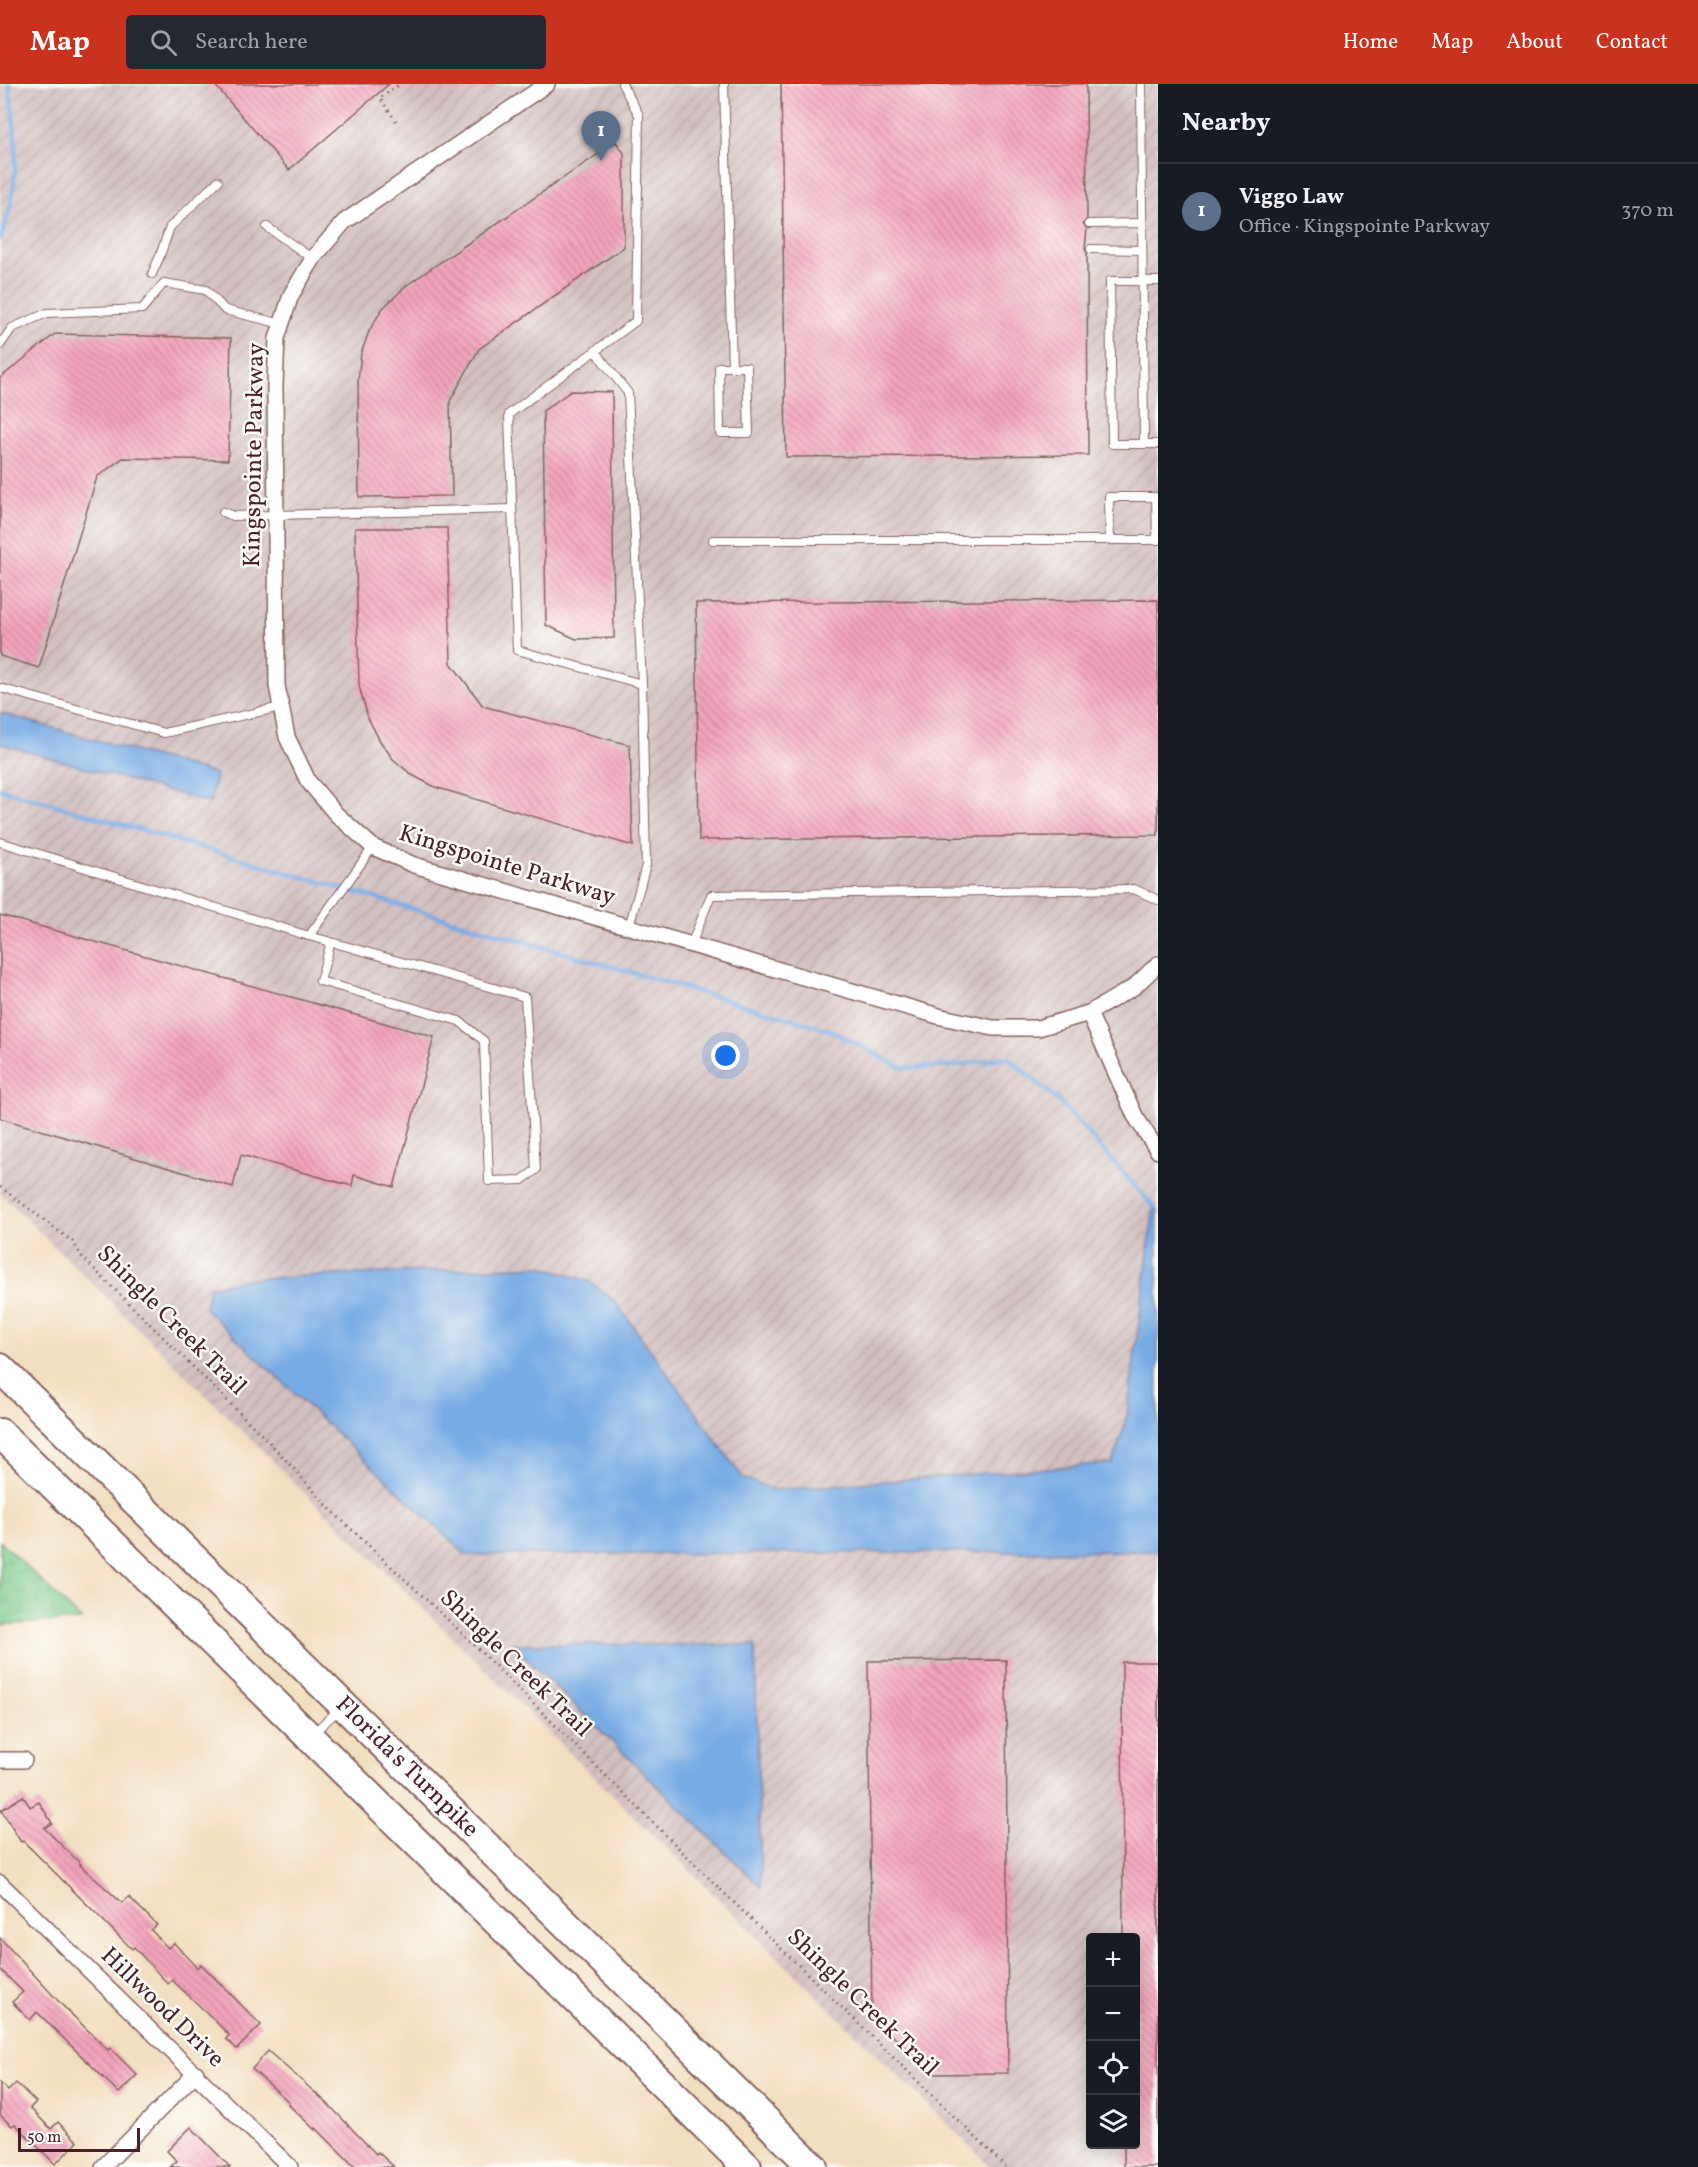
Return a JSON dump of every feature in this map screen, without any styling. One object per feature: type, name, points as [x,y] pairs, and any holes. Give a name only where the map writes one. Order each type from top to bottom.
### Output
[{"type":"highway","name":"Florida's Turnpike","points":[[0,1368],[813,2167]]},
{"type":"highway","name":"Florida's Turnpike","points":[[0,1433],[747,2167]]},
{"type":"street","name":"Kingspointe Parkway","points":[[544,85],[344,222],[313,259],[291,296],[277,338],[275,385],[277,686],[287,737],[308,782],[336,814],[373,847],[414,865],[942,1017],[993,1028],[1038,1028],[1089,1014],[1134,987],[1158,964]]},
{"type":"street","points":[[1089,1014],[1135,1116],[1158,1151]]},
{"type":"street","points":[[0,1760],[24,1760]]},
{"type":"street","name":"Hillwood Drive","points":[[0,1883],[290,2167]]},
{"type":"street","points":[[103,2167],[196,2073]]},
{"type":"lane","points":[[622,84],[639,115],[636,321],[508,414],[517,650],[642,684]]},
{"type":"lane","points":[[724,84],[732,367]]},
{"type":"lane","points":[[1141,84],[1144,444]]},
{"type":"lane","points":[[152,274],[170,227],[218,181]]},
{"type":"lane","points":[[1089,224],[1142,223]]},
{"type":"lane","points":[[267,227],[313,259]]},
{"type":"lane","points":[[1091,249],[1142,250]]},
{"type":"lane","points":[[1158,281],[1110,281],[1112,444],[1158,444]]},
{"type":"lane","points":[[0,345],[12,328],[47,313],[142,309],[164,283],[206,290],[225,310],[282,324]]},
{"type":"lane","points":[[595,351],[628,393],[642,684],[646,865],[629,927]]},
{"type":"lane","points":[[719,367],[732,367],[747,367],[749,433],[720,434],[719,367]]},
{"type":"lane","points":[[713,540],[1110,540],[1157,540],[1156,497],[1109,497],[1110,540]]},
{"type":"lane","points":[[224,512],[233,516],[512,510]]},
{"type":"lane","points":[[0,688],[164,733],[281,707]]},
{"type":"lane","points":[[0,842],[309,936],[331,942],[525,997],[536,1170],[522,1179],[489,1181],[484,1041],[459,1021],[320,981],[331,942]]},
{"type":"lane","points":[[309,936],[373,847]]},
{"type":"lane","points":[[692,945],[711,896],[1134,889],[1158,900]]},
{"type":"lane","points":[[309,1737],[344,1706]]},
{"type":"path","points":[[396,121],[380,98],[400,84]]},
{"type":"path","name":"Shingle Creek Trail","points":[[0,1187],[72,1241],[83,1258],[273,1446],[332,1511],[463,1634],[716,1885],[1006,2167]]},
{"type":"shaded area","points":[[0,84],[1158,84],[1158,2167],[991,2167],[0,1193]]},
{"type":"green space","points":[[0,1541],[82,1620],[0,1625]]},
{"type":"water","points":[[0,713],[216,774],[210,803],[0,744]]},
{"type":"water","points":[[1154,1207],[1158,1211],[1158,1551],[466,1555],[205,1309],[209,1287],[246,1279],[540,1266],[589,1281],[615,1301],[743,1478],[774,1490],[1112,1463],[1126,1422]]},
{"type":"water","points":[[512,1644],[755,1645],[761,1887]]},
{"type":"building","points":[[214,84],[389,84],[289,170]]},
{"type":"building","points":[[781,84],[1086,84],[1087,219],[1083,224],[1087,229],[1085,249],[1087,253],[1088,455],[786,457]]},
{"type":"building","points":[[616,142],[624,153],[624,247],[479,349],[450,401],[452,496],[359,497],[358,380],[361,354],[369,331],[382,309],[407,285]]},
{"type":"building","points":[[55,334],[231,338],[228,460],[123,458],[97,477],[39,668],[0,656],[0,378]]},
{"type":"building","points":[[571,391],[612,392],[614,638],[576,639],[546,625],[543,411]]},
{"type":"building","points":[[355,528],[447,528],[451,663],[483,706],[630,745],[633,846],[435,787],[412,775],[393,759],[368,718],[359,686]]},
{"type":"building","points":[[1158,600],[1158,835],[699,840],[696,603]]},
{"type":"building","points":[[0,915],[434,1037],[394,1187],[354,1175],[352,1186],[241,1155],[233,1187],[0,1118]]},
{"type":"building","points":[[1006,1660],[1008,2073],[934,2074],[872,2017],[868,1661]]},
{"type":"building","points":[[1122,1662],[1158,1662],[1158,2167],[1124,2167],[1124,2149],[1140,2149],[1140,1933],[1123,1933]]},
{"type":"building","points":[[23,1796],[30,1807],[39,1802],[52,1823],[44,1828],[80,1865],[122,1903],[129,1897],[157,1925],[151,1930],[168,1948],[174,1943],[197,1968],[201,1964],[261,2025],[237,2049],[226,2039],[229,2035],[205,2011],[172,1980],[168,1984],[134,1947],[132,1949],[23,1841],[21,1842],[1,1810]]},
{"type":"building","points":[[0,1938],[62,2005],[137,2075],[119,2093],[37,2012],[30,2020],[12,2002],[23,1992],[0,1969]]},
{"type":"building","points":[[268,2051],[328,2104],[376,2154],[378,2152],[394,2167],[355,2167],[252,2069]]},
{"type":"building","points":[[0,2083],[8,2091],[16,2083],[36,2102],[30,2108],[51,2129],[58,2122],[78,2142],[55,2164],[15,2124],[12,2126],[0,2115]]},
{"type":"building","points":[[191,2127],[230,2167],[170,2167],[177,2161],[167,2151]]},
{"type":"waterway","points":[[0,239],[7,220],[14,182],[14,123],[9,84]]},
{"type":"waterway","points":[[0,789],[830,1030],[902,1068],[954,1066],[1007,1057],[1059,1101],[1154,1207]]},
{"type":"place","name":"Viggo Law","points":[[601,161]]}]
